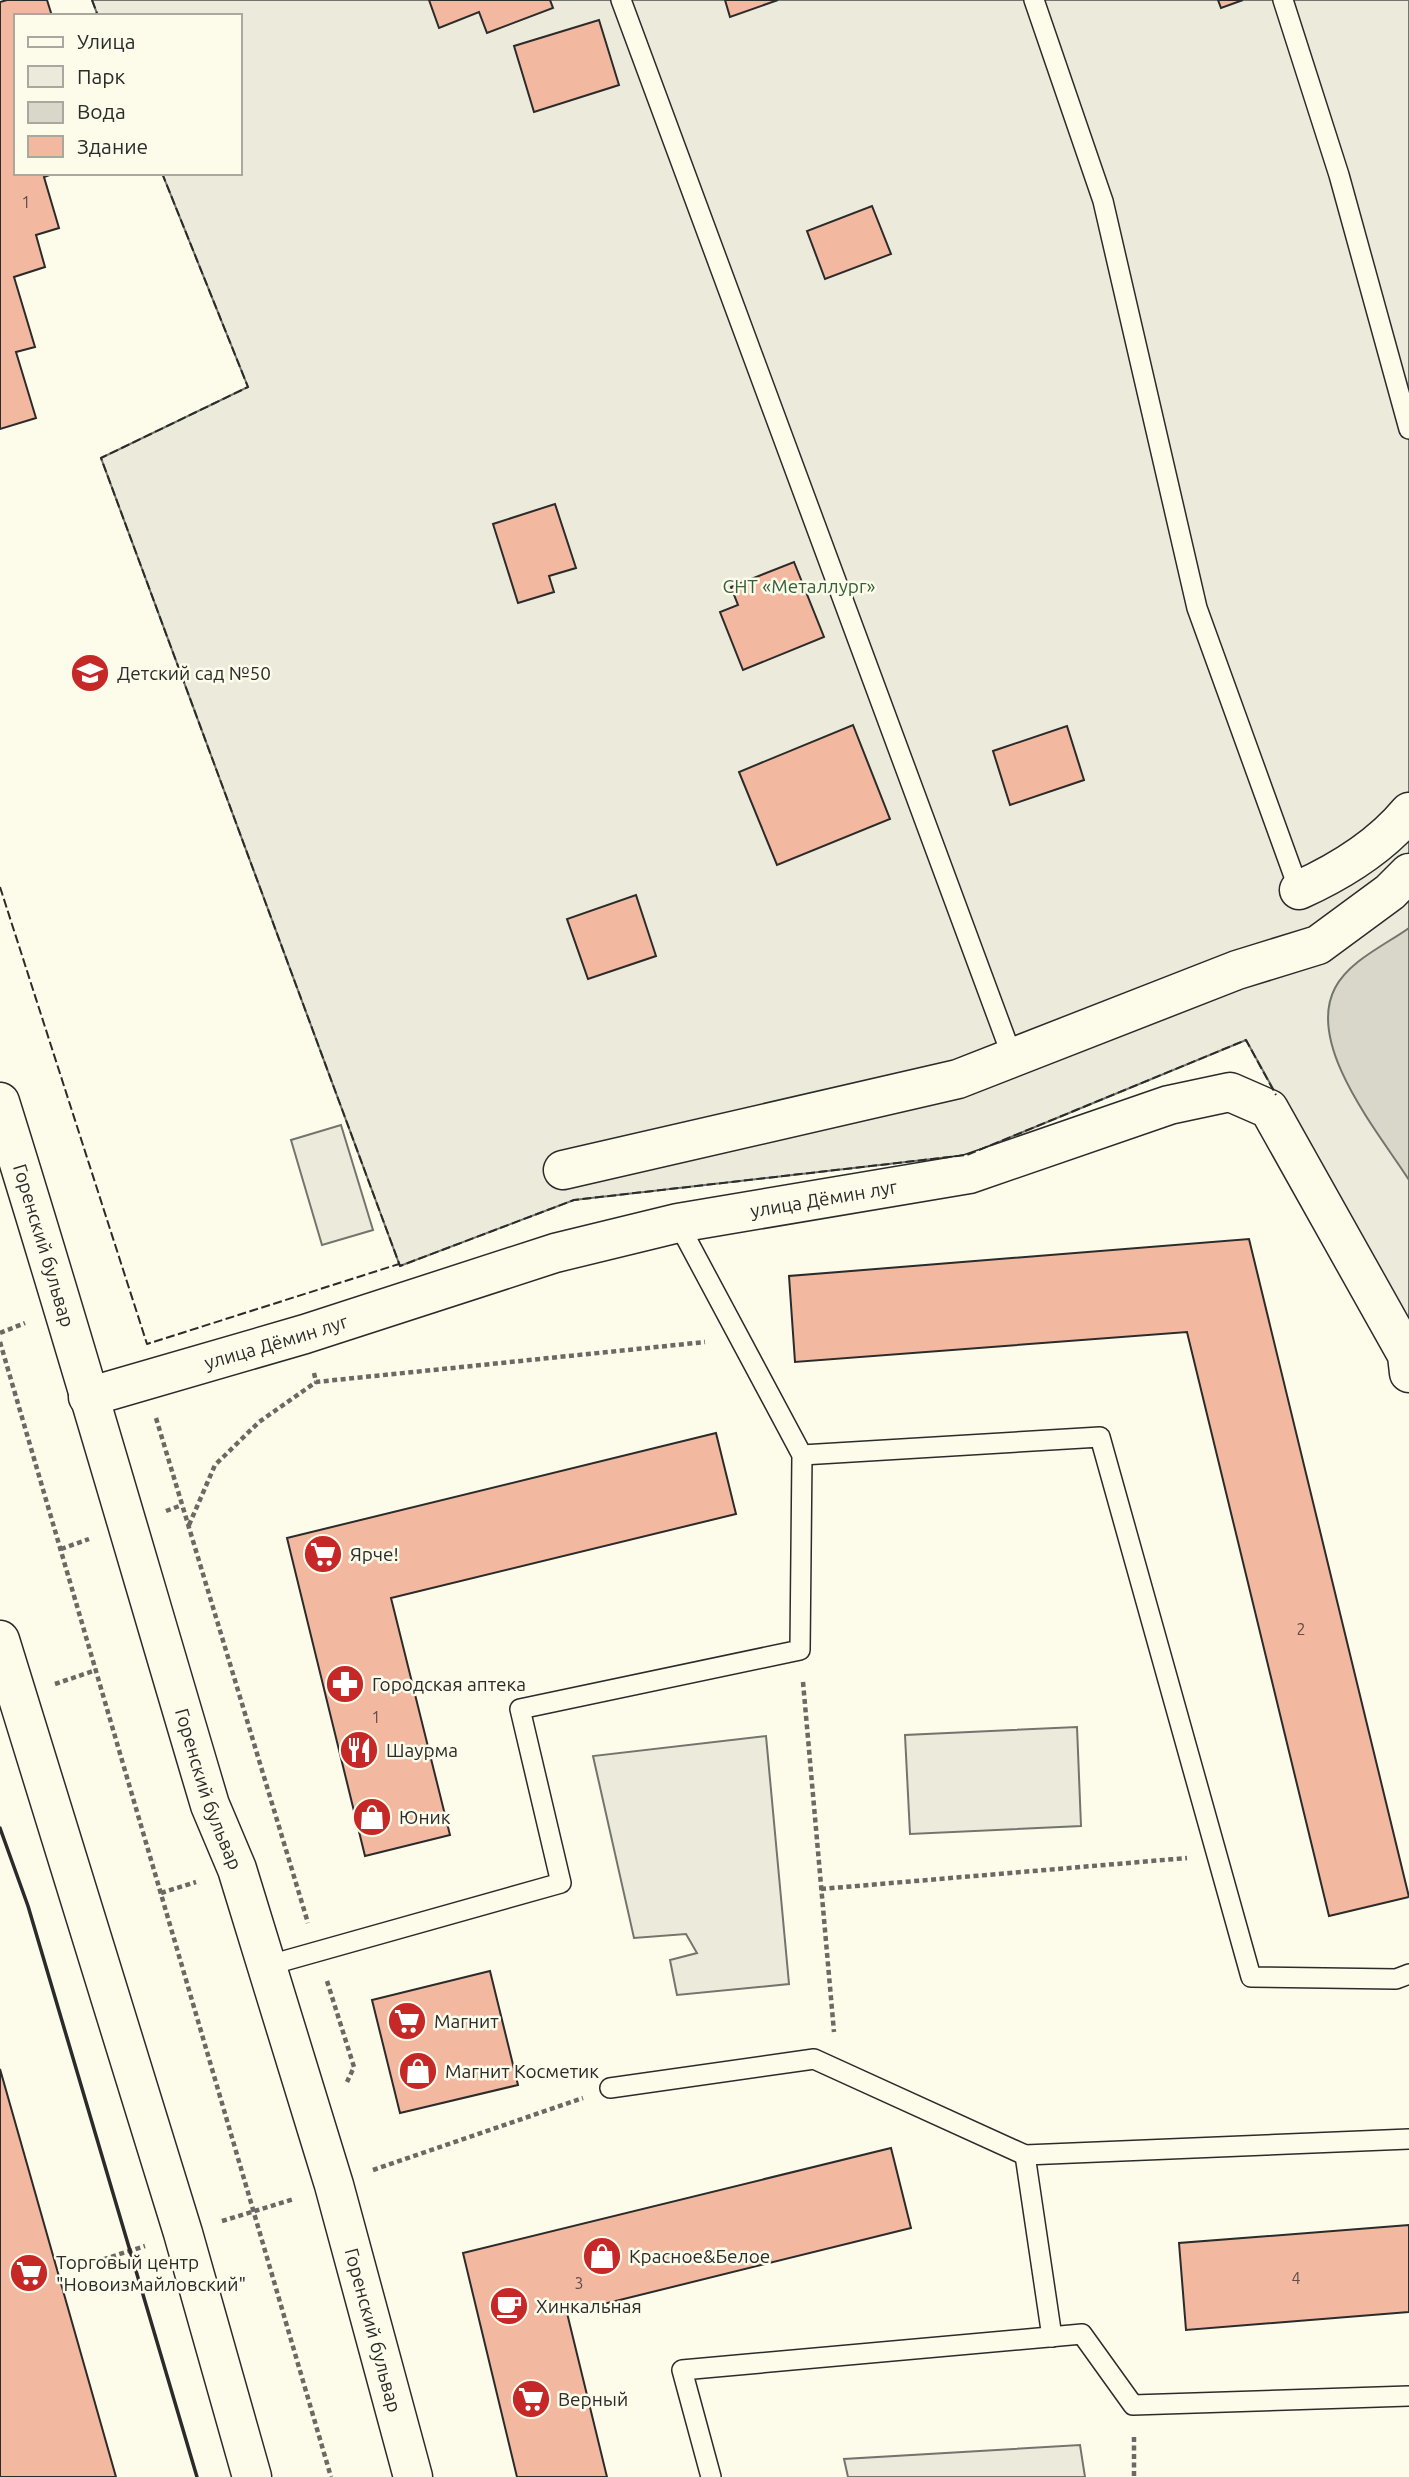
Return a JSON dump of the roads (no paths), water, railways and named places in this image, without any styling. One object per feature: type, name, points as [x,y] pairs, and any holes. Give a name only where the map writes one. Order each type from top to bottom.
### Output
[{"type":"street","points":[[1299,890],[1341,871],[1397,826],[1409,812]]},
{"type":"street","points":[[563,1170],[958,1079],[1237,970],[1318,945],[1390,892],[1409,873]]},
{"type":"street","name":"улица Дёмин луг","points":[[88,1397],[305,1334],[548,1255],[678,1223],[969,1174],[1169,1105],[1230,1092],[1269,1109],[1407,1355],[1409,1373]]},
{"type":"street","name":"Горенский бульвар","points":[[0,1102],[64,1308],[210,1805],[237,1869],[334,2185],[413,2477]]},
{"type":"street","points":[[0,1640],[183,2233],[251,2477]]},
{"type":"lane","points":[[621,0],[1013,1059]]},
{"type":"lane","points":[[1034,0],[1103,201],[1197,608],[1299,890]]},
{"type":"lane","points":[[1283,0],[1339,175],[1409,429]]},
{"type":"lane","points":[[266,1966],[561,1883],[520,1709],[800,1650],[803,1455],[678,1223]]},
{"type":"lane","points":[[803,1455],[1100,1437],[1251,1977],[1396,1979],[1409,1974]]},
{"type":"lane","points":[[610,2088],[814,2059],[1025,2155],[1409,2139]]},
{"type":"lane","points":[[1025,2155],[1052,2337]]},
{"type":"lane","points":[[711,2477],[682,2370],[1082,2334],[1133,2404],[1409,2396]]},
{"type":"water","points":[[1409,928],[1409,1180],[1364,1114],[1337,1061],[1330,1035],[1328,1011],[1341,978],[1368,954]]},
{"type":"place","name":"Детский сад №50","points":[[90,673]]},
{"type":"place","name":"Ярче!","points":[[323,1554]]},
{"type":"place","name":"Городская аптека","points":[[345,1684]]},
{"type":"place","name":"Шаурма","points":[[359,1750]]},
{"type":"place","name":"Юник","points":[[372,1817]]},
{"type":"place","name":"Магнит","points":[[407,2021]]},
{"type":"place","name":"Магнит Косметик","points":[[418,2071]]},
{"type":"place","name":"Красное&Белое","points":[[602,2256]]},
{"type":"place","name":"Торговый центр \"Новоизмайловский\"","points":[[29,2273]]},
{"type":"place","name":"Хинкальная","points":[[509,2306]]},
{"type":"place","name":"Верный","points":[[531,2399]]},
{"type":"park label","name":"СНТ «Металлург»","points":[[799,586]]}]
